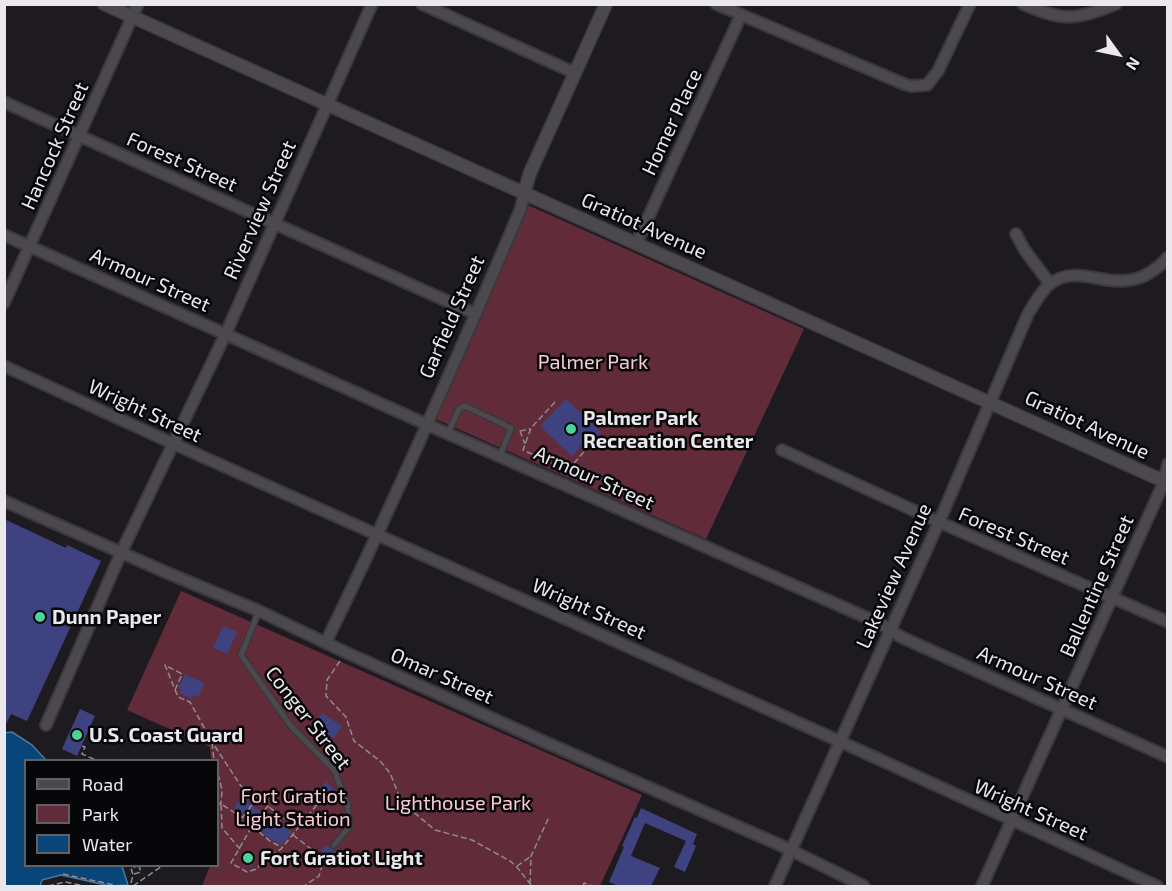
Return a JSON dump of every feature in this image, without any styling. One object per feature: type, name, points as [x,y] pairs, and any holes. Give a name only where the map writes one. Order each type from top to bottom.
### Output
[{"type":"street","name":"Gratiot Avenue","points":[[104,4],[1166,482]]},
{"type":"street","name":"Hancock Street","points":[[4,303],[138,4]]},
{"type":"street","name":"Riverview Street","points":[[46,725],[121,552],[225,333],[372,4]]},
{"type":"street","points":[[422,4],[575,73]]},
{"type":"street","name":"Garfield Street","points":[[326,642],[378,535],[476,314],[521,208],[530,173],[606,4]]},
{"type":"street","points":[[716,4],[911,86],[927,85],[939,71],[970,4]]},
{"type":"street","points":[[1023,4],[1063,18],[1078,16],[1116,4]]},
{"type":"street","name":"Homer Place","points":[[636,244],[741,15]]},
{"type":"street","name":"Forest Street","points":[[4,102],[476,314]]},
{"type":"street","points":[[1016,234],[1024,249],[1050,284],[1068,277],[1114,281],[1136,280],[1150,274],[1167,257]]},
{"type":"street","name":"Armour Street","points":[[4,236],[879,623],[901,637],[1167,757]]},
{"type":"street","name":"Lakeview Avenue","points":[[775,886],[939,522],[1028,314],[1050,284]]},
{"type":"street","name":"Wright Street","points":[[4,366],[1157,886]]},
{"type":"street","name":"Forest Street","points":[[782,450],[1167,622]]},
{"type":"street","name":"Ballentine Street","points":[[982,886],[1166,482],[1167,464]]},
{"type":"street","name":"Omar Street","points":[[4,501],[259,611],[345,652],[780,845],[790,852],[864,886]]},
{"type":"lane","points":[[448,434],[459,409],[465,406],[511,428],[500,456]]},
{"type":"lane","name":"Conger Street","points":[[259,611],[241,655],[290,724],[338,777],[347,803],[350,826],[334,845]]},
{"type":"path","points":[[555,402],[531,428],[523,450],[584,478]]},
{"type":"path","points":[[511,428],[520,431],[531,428]]},
{"type":"path","points":[[520,431],[525,445]]},
{"type":"path","points":[[567,471],[588,447]]},
{"type":"path","points":[[345,652],[327,680],[326,696],[346,717],[354,741],[380,761],[390,773],[404,803],[430,826],[441,832],[472,840],[516,866],[531,886]]},
{"type":"path","points":[[175,690],[182,674],[165,666],[168,674],[178,697],[186,700],[241,786],[297,828]]},
{"type":"path","points":[[181,698],[183,694]]},
{"type":"path","points":[[212,742],[214,759]]},
{"type":"path","points":[[82,746],[85,747],[82,754],[93,759]]},
{"type":"path","points":[[219,778],[222,790],[222,828],[240,849]]},
{"type":"path","points":[[268,806],[252,826],[231,863],[247,872],[257,869],[264,859],[282,848],[324,796]]},
{"type":"path","points":[[243,818],[257,798]]},
{"type":"path","points":[[221,804],[243,818],[271,843],[282,848]]},
{"type":"path","points":[[306,816],[312,821]]},
{"type":"path","points":[[278,822],[282,817]]},
{"type":"path","points":[[531,886],[531,856],[549,818]]},
{"type":"path","points":[[293,834],[324,859],[319,876],[304,886]]},
{"type":"path","points":[[516,866],[531,856]]},
{"type":"path","points":[[131,883],[133,875],[131,868],[135,867]]},
{"type":"path","points":[[133,875],[141,872],[139,867]]},
{"type":"path","points":[[133,886],[161,867]]},
{"type":"path","points":[[63,874],[114,886]]},
{"type":"path","points":[[48,886],[65,882],[85,886]]},
{"type":"path","points":[[582,886],[584,883],[593,886]]},
{"type":"green space","name":"Palmer Park","points":[[528,205],[804,329],[706,539],[431,417]]},
{"type":"green space","points":[[181,591],[642,795],[600,886],[202,886],[210,867],[219,867],[219,759],[211,759],[210,747],[127,710]]},
{"type":"water","points":[[12,732],[32,745],[45,759],[24,759],[24,867],[122,867],[128,885],[110,886],[61,875],[42,880],[40,886],[5,886],[4,733]]},
{"type":"building","name":"Palmer Park Recreation Center","points":[[566,399],[601,432],[591,443],[587,439],[572,456],[540,426]]},
{"type":"building","name":"Dunn Paper","points":[[4,519],[66,548],[67,545],[101,561],[27,721],[11,714],[4,728]]},
{"type":"building","points":[[223,626],[237,632],[227,654],[213,648]]},
{"type":"building","points":[[185,674],[204,683],[198,697],[194,695],[192,699],[180,693],[181,689],[178,688]]},
{"type":"building","name":"U.S. Coast Guard","points":[[80,709],[95,716],[77,756],[62,749]]},
{"type":"building","points":[[322,713],[342,726],[334,738],[314,726]]},
{"type":"building","points":[[326,782],[338,793],[332,801],[318,791]]},
{"type":"building","points":[[243,795],[249,800],[247,802],[263,813],[264,811],[292,832],[282,845],[263,835],[264,833],[255,823],[234,807]]},
{"type":"building","points":[[641,808],[697,834],[693,844],[696,846],[685,872],[674,867],[686,841],[645,823],[631,856],[660,868],[651,886],[619,886],[609,882],[624,847],[622,846]]},
{"type":"building","points":[[326,845],[341,856],[335,865],[320,853]]},
{"type":"building","name":"Fort Gratiot Light","points":[[241,854],[253,855],[254,864],[250,866],[246,864]]},
{"type":"place","name":"Palmer Park Recreation Center","points":[[571,429]]},
{"type":"place","name":"Dunn Paper","points":[[40,617]]},
{"type":"place","name":"U.S. Coast Guard","points":[[77,735]]},
{"type":"place","name":"Fort Gratiot Light","points":[[248,858]]},
{"type":"park label","name":"Lighthouse Park","points":[[458,803]]},
{"type":"park label","name":"Fort Gratiot Light Station","points":[[293,808]]}]
